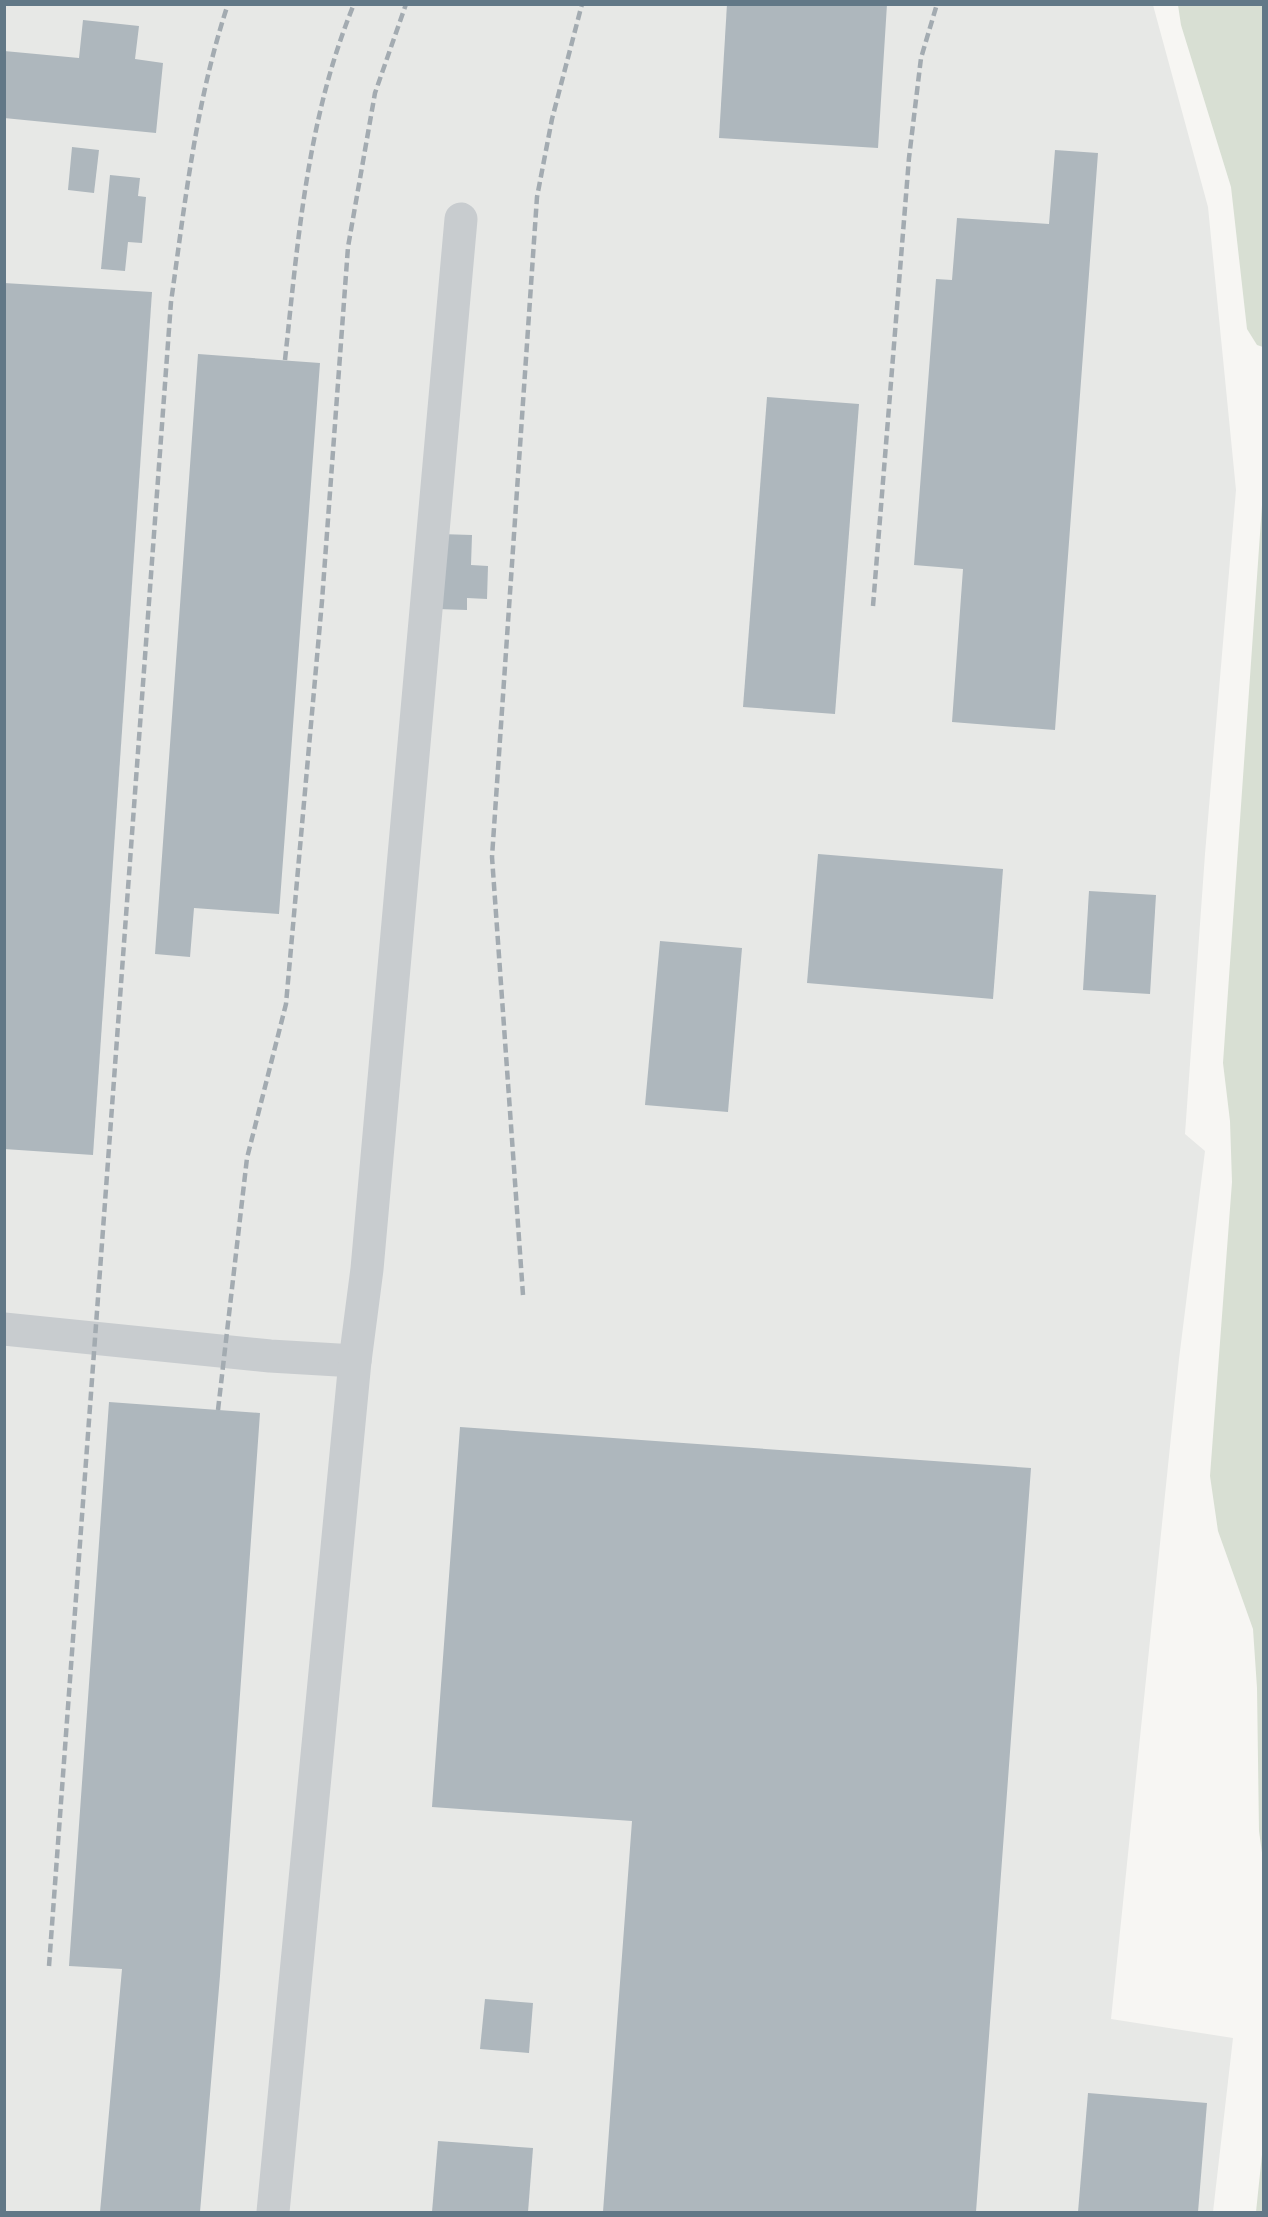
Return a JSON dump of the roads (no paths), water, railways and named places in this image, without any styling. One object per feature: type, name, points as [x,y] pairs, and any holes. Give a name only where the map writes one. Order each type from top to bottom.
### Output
[{"type":"lane","points":[[273,2212],[355,1361],[367,1269],[461,219]]},
{"type":"lane","points":[[4,1329],[270,1356],[355,1361]]},
{"type":"railway","points":[[49,1966],[171,302],[200,114],[228,4]]},
{"type":"railway","points":[[285,360],[300,225],[315,135],[338,47],[354,4]]},
{"type":"railway","points":[[218,1410],[247,1158],[286,1004],[322,601],[348,247],[375,93],[406,4]]},
{"type":"railway","points":[[523,1295],[492,857],[537,197],[552,119],[582,4]]},
{"type":"railway","points":[[873,606],[909,158],[921,58],[937,4]]}]
